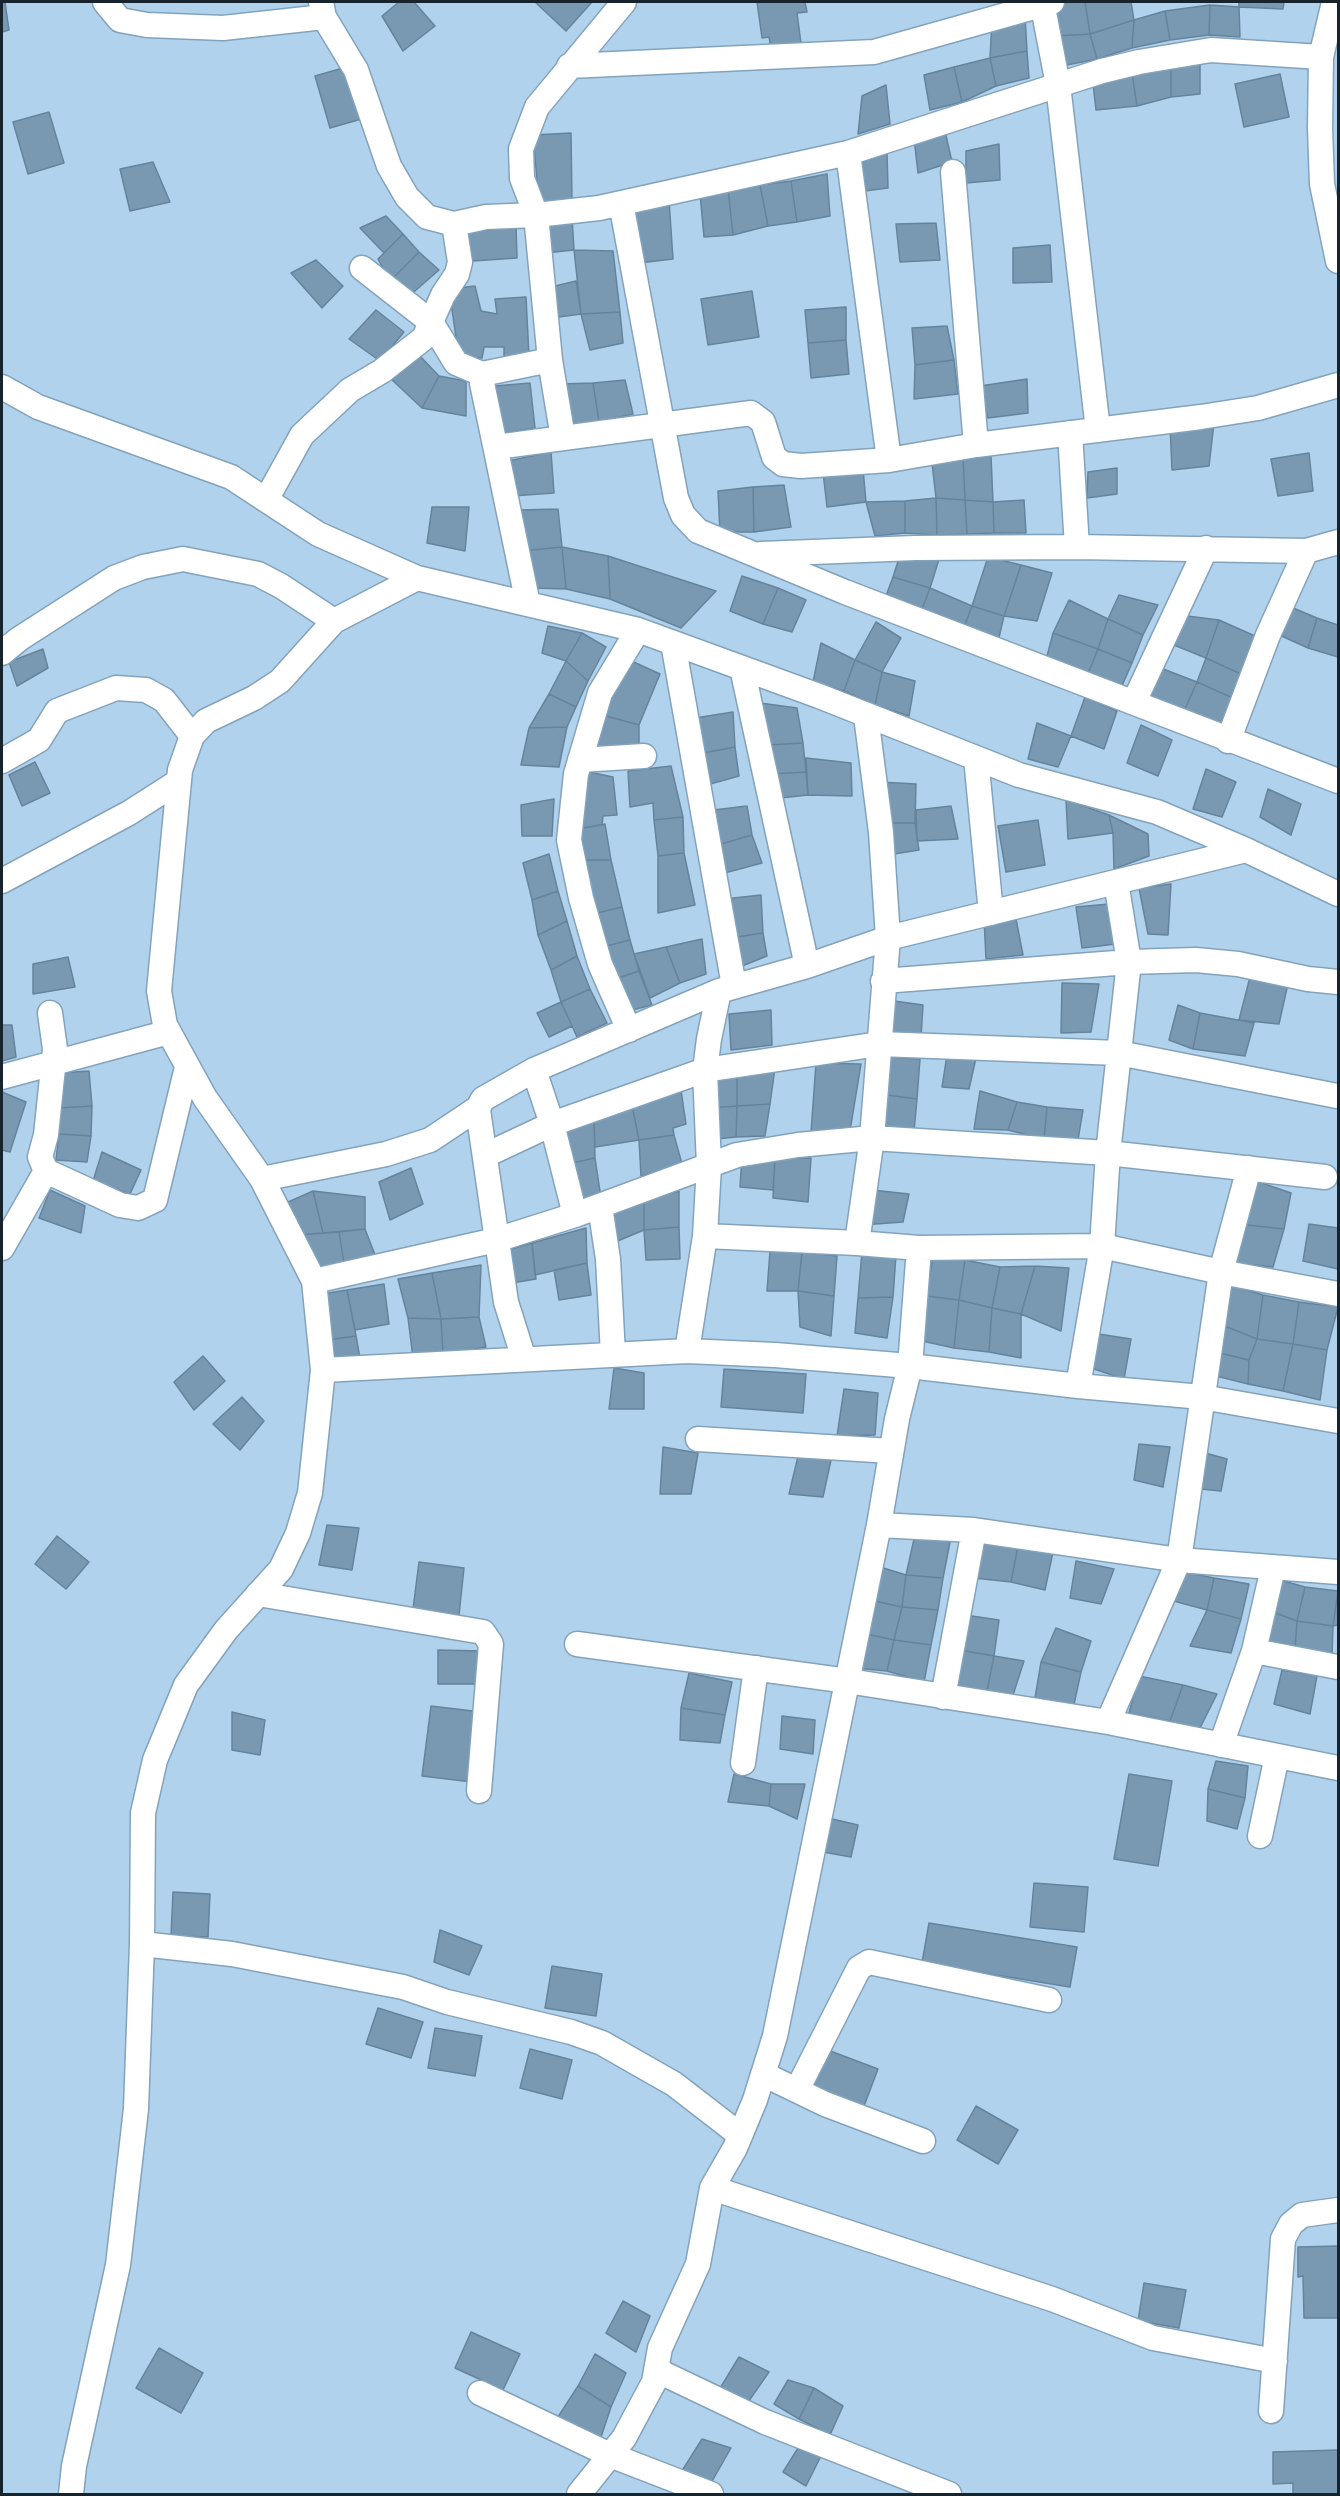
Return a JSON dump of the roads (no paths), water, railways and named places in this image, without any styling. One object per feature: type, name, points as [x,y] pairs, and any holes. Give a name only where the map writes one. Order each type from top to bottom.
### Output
[{"type":"street","points":[[105,2],[120,20],[147,25],[224,28],[322,9],[356,70],[389,166],[408,197],[427,217],[454,224],[486,217],[573,213],[848,153],[1058,85],[1139,62],[1210,50],[1321,57]]},
{"type":"street","points":[[562,438],[550,360],[536,215],[522,178],[521,149],[537,107],[568,66],[624,2]]},
{"type":"street","points":[[568,66],[874,52],[1045,2],[1058,85],[1098,430]]},
{"type":"street","points":[[1334,2],[1321,57],[1329,92],[1322,184],[1338,261]]},
{"type":"street","points":[[848,153],[889,460]]},
{"type":"street","points":[[953,172],[976,445]]},
{"type":"street","points":[[621,202],[676,498],[683,514],[698,531],[1228,741],[1338,781]]},
{"type":"street","points":[[267,500],[302,435],[350,390],[424,338],[460,262],[454,224]]},
{"type":"street","points":[[362,268],[431,322],[456,363],[482,374],[550,360]]},
{"type":"street","points":[[482,374],[528,604]]},
{"type":"street","points":[[496,447],[751,413],[763,422],[774,457],[783,464],[801,466],[889,460],[976,445],[1258,408],[1338,385]]},
{"type":"street","points":[[2,387],[38,407],[231,477],[318,534],[417,578],[638,630],[1019,775],[1157,812],[1246,850],[1338,894]]},
{"type":"street","points":[[1070,433],[1077,547]]},
{"type":"street","points":[[753,554],[915,548],[1077,547],[1306,551],[1338,542]]},
{"type":"street","points":[[1134,702],[1206,548]]},
{"type":"street","points":[[1228,741],[1268,635],[1306,551]]},
{"type":"street","points":[[2,653],[19,639],[114,578],[143,567],[183,559],[258,574],[281,586],[334,621]]},
{"type":"street","points":[[71,2494],[74,2466],[118,2265],[136,2109],[142,1944],[143,1813],[154,1760],[186,1685],[226,1630],[281,1569],[298,1533],[310,1493],[323,1370],[314,1281],[262,1179],[187,1067],[169,1032],[159,991],[180,770],[192,736],[206,721],[254,698],[280,681],[334,621],[417,578]]},
{"type":"street","points":[[629,1030],[600,964],[580,898],[569,840],[576,774],[600,693],[638,630]]},
{"type":"street","points":[[673,643],[726,989],[709,1039],[705,1070],[709,1166],[705,1236],[687,1351]]},
{"type":"street","points":[[742,668],[807,966]]},
{"type":"street","points":[[2,761],[39,740],[57,711],[116,688],[146,690],[164,700],[192,736]]},
{"type":"street","points":[[857,1243],[872,1138],[888,938],[881,832],[866,716]]},
{"type":"street","points":[[580,760],[644,756]]},
{"type":"street","points":[[976,759],[991,913]]},
{"type":"street","points":[[2,881],[129,813],[179,781]]},
{"type":"street","points":[[262,1179],[386,1154],[430,1140],[478,1108],[483,1099],[534,1070],[726,989],[807,966],[888,938],[1246,850]]},
{"type":"street","points":[[1078,1386],[1102,1246],[1108,1153],[1129,962],[1116,882]]},
{"type":"street","points":[[883,981],[1129,962],[1196,960],[1238,964],[1308,980],[1338,982]]},
{"type":"street","points":[[50,1014],[55,1049],[46,1135],[40,1157],[46,1171],[120,1205],[138,1208],[155,1200],[187,1067]]},
{"type":"street","points":[[2,1077],[169,1032]]},
{"type":"street","points":[[486,1155],[552,1124],[705,1070],[879,1044],[1119,1053],[1337,1096]]},
{"type":"street","points":[[534,1070],[552,1124],[575,1215]]},
{"type":"street","points":[[478,1108],[506,1302],[524,1359]]},
{"type":"street","points":[[314,1281],[496,1240],[575,1215],[709,1166],[762,1150],[872,1138],[1108,1153],[1324,1177]]},
{"type":"street","points":[[1108,1722],[1179,1560],[1221,1272],[1249,1168]]},
{"type":"street","points":[[2,1248],[46,1171]]},
{"type":"street","points":[[600,1206],[608,1259],[613,1354]]},
{"type":"street","points":[[705,1236],[919,1248],[1102,1246],[1338,1294]]},
{"type":"street","points":[[579,2494],[624,2438],[654,2382],[660,2348],[698,2264],[712,2188],[740,2135],[775,2036],[879,1525],[891,1451],[910,1366],[919,1248]]},
{"type":"street","points":[[323,1370],[687,1351],[910,1366],[1078,1386],[1202,1397],[1338,1421]]},
{"type":"street","points":[[698,1439],[891,1451]]},
{"type":"street","points":[[879,1525],[974,1530],[1179,1560],[1273,1569],[1338,1572]]},
{"type":"street","points":[[943,1697],[974,1530]]},
{"type":"street","points":[[1221,1745],[1254,1651],[1273,1569]]},
{"type":"street","points":[[258,1594],[483,1632],[491,1644],[478,1791]]},
{"type":"street","points":[[577,1644],[848,1681],[1108,1722],[1338,1768]]},
{"type":"street","points":[[1254,1651],[1338,1667]]},
{"type":"street","points":[[743,1763],[756,1668]]},
{"type":"street","points":[[1260,1836],[1277,1756]]},
{"type":"street","points":[[142,1944],[232,1954],[403,1987],[447,2002],[571,2032],[602,2043],[674,2084],[740,2135]]},
{"type":"street","points":[[796,2090],[859,1968],[869,1962],[1049,2000]]},
{"type":"street","points":[[763,2074],[796,2090],[923,2141]]},
{"type":"street","points":[[712,2188],[1052,2300],[1153,2338],[1275,2361]]},
{"type":"street","points":[[1271,2411],[1283,2239],[1291,2224],[1302,2215],[1338,2210]]},
{"type":"street","points":[[656,2370],[765,2422],[949,2494]]},
{"type":"street","points":[[480,2393],[610,2454],[711,2494]]}]
